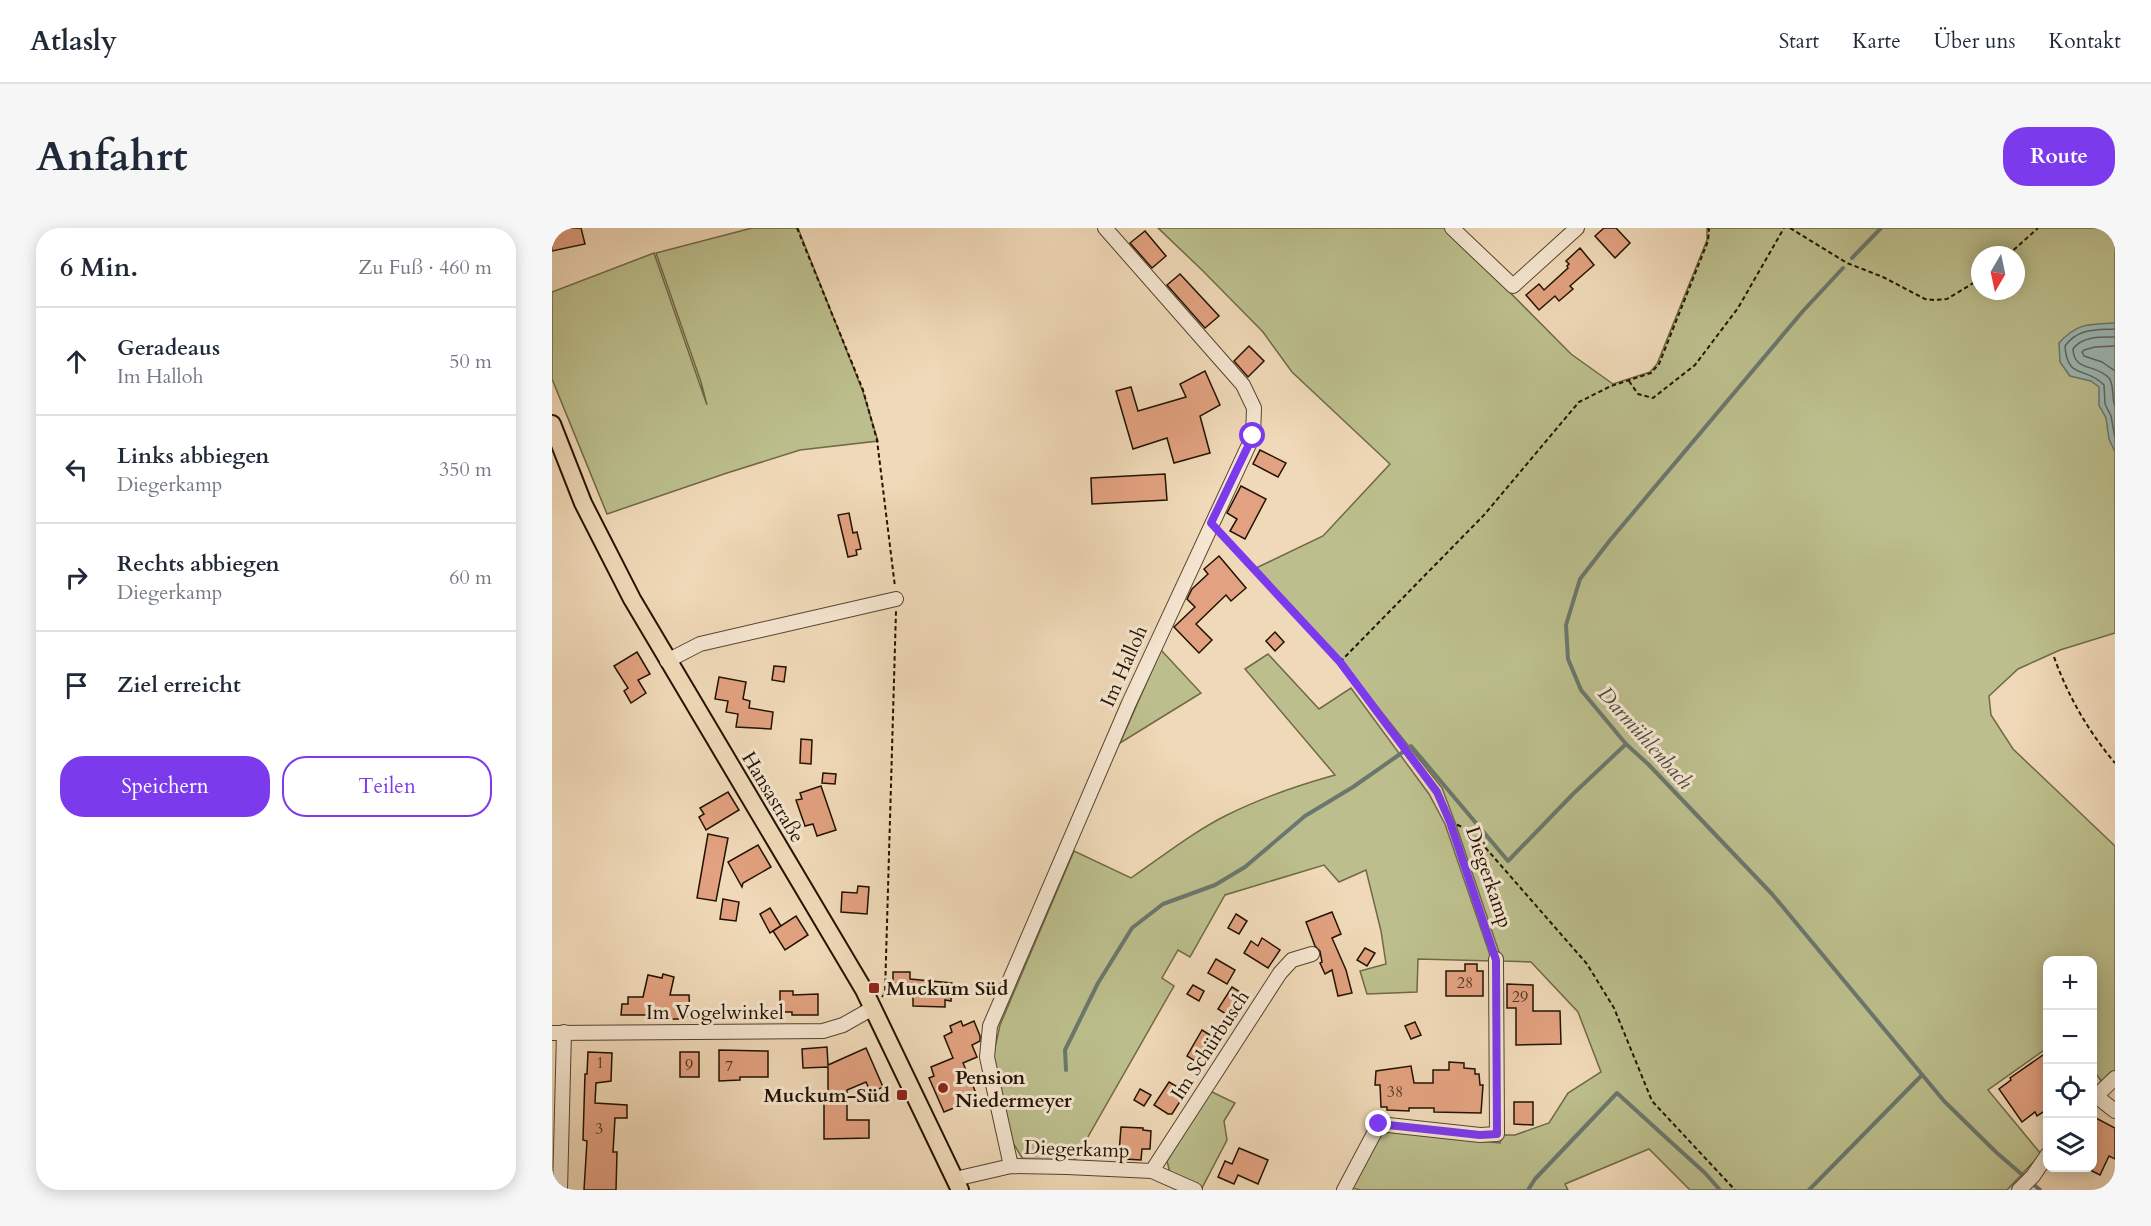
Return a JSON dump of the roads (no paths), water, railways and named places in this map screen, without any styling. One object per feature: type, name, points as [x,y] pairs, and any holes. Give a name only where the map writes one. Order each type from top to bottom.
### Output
[{"type":"main road","name":"Hansastraße","points":[[552,424],[583,503],[632,599],[667,662],[864,990],[958,1184]]},
{"type":"street","name":"Im Halloh","points":[[1011,1166],[987,1056],[990,1026],[1129,703],[1253,436],[1254,408],[1243,385],[1105,228]]},
{"type":"street","points":[[1452,228],[1513,286],[1577,228]]},
{"type":"street","points":[[667,662],[700,644],[896,599]]},
{"type":"street","name":"Im Schürbusch","points":[[1152,1171],[1280,973],[1292,960],[1312,954]]},
{"type":"street","name":"Diegerkamp","points":[[1344,1190],[1379,1124],[1480,1135],[1497,1134],[1496,960]]},
{"type":"street","name":"Im Vogelwinkel","points":[[558,1032],[823,1031],[843,1025],[873,1008]]},
{"type":"street","points":[[558,1032],[560,1190]]},
{"type":"street","points":[[2097,1095],[2115,1078]]},
{"type":"street","points":[[2097,1100],[2115,1112]]},
{"type":"street","points":[[2020,1189],[2043,1161]]},
{"type":"street","name":"Diegerkamp","points":[[958,1184],[1011,1166],[1152,1171],[1195,1190]]},
{"type":"water","points":[[2115,323],[2115,452],[2109,439],[2106,418],[2099,405],[2099,387],[2091,381],[2070,376],[2060,362],[2059,343],[2078,328]]},
{"type":"waterway","name":"Darmühlenbach","points":[[1852,258],[1881,228]]},
{"type":"waterway","name":"Darmühlenbach","points":[[1843,268],[1803,311],[1580,579],[1566,625],[1568,659],[1581,690],[1626,744],[1649,765],[1772,894],[1944,1101],[2026,1178]]},
{"type":"waterway","points":[[1411,746],[1508,861],[1573,794],[1626,744]]},
{"type":"waterway","points":[[1066,1070],[1065,1050],[1098,983],[1132,928],[1163,904],[1215,885],[1245,867],[1305,816],[1353,787],[1403,752]]},
{"type":"waterway","points":[[1809,1190],[1922,1075]]},
{"type":"waterway","points":[[1528,1190],[1535,1179],[1617,1093],[1705,1173],[1720,1190]]},
{"type":"waterway","name":"Darmühlenbach","points":[[2032,1183],[2040,1190]]},
{"type":"place","name":"Muckum Süd","points":[[874,988]]},
{"type":"place","name":"Pension Niedermeyer","points":[[943,1088]]},
{"type":"place","name":"Muckum-Süd","points":[[902,1095]]}]
